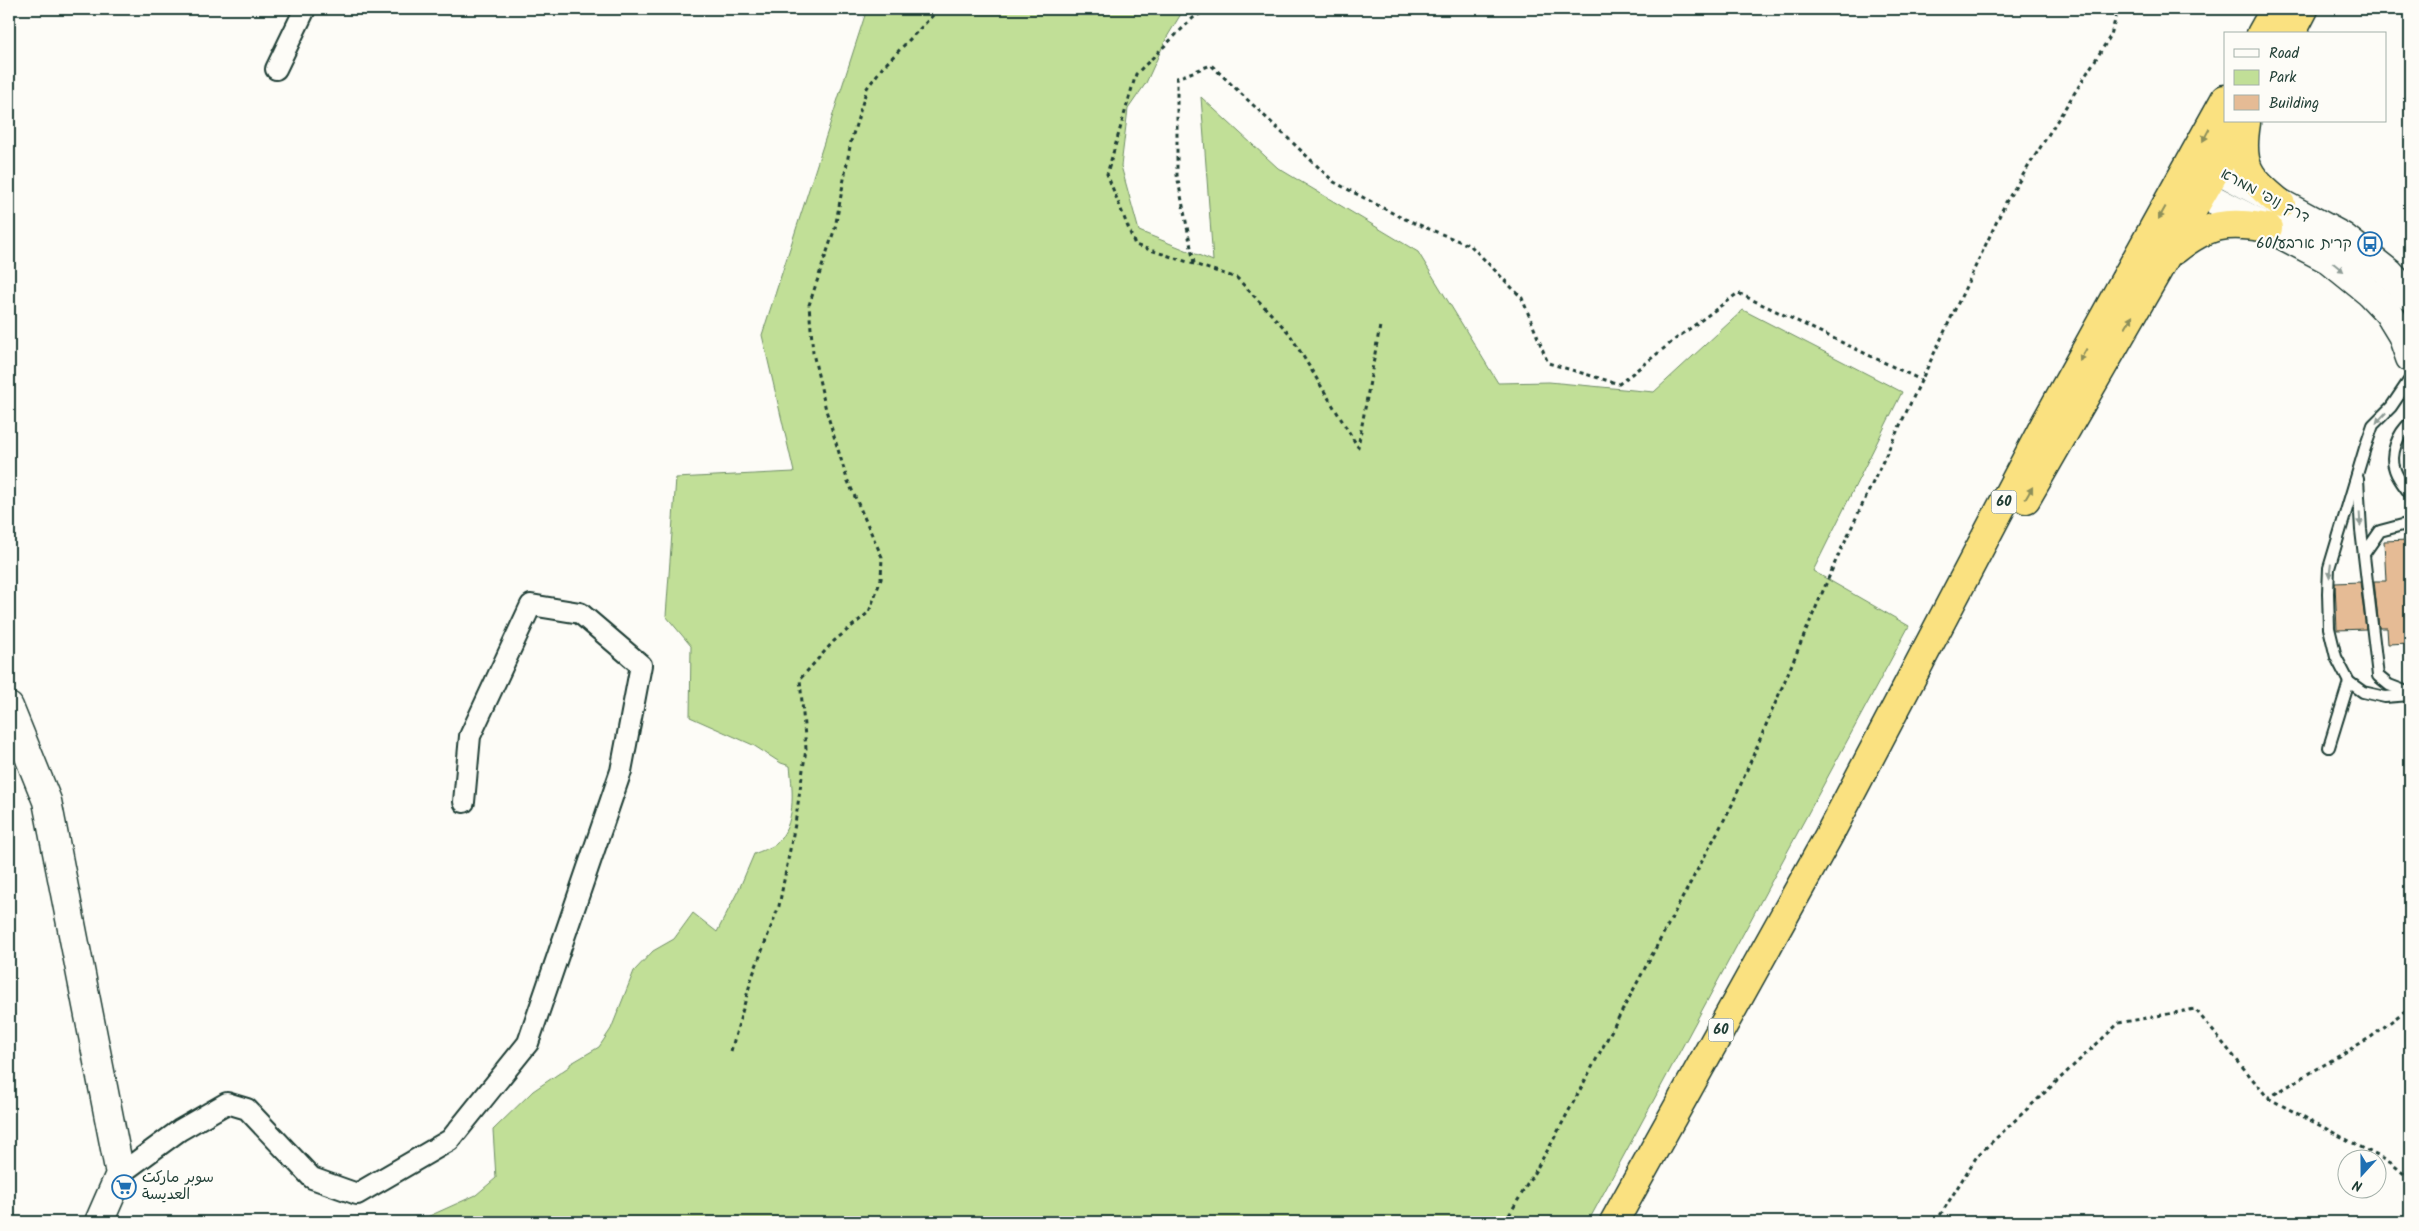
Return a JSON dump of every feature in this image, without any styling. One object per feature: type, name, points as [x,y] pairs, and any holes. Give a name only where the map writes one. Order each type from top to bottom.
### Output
[{"type":"highway","points":[[2262,32],[2275,9]]},
{"type":"highway","points":[[2292,32],[2304,9]]},
{"type":"highway","name":"60","points":[[1828,837],[2046,422],[2224,101]]},
{"type":"highway","name":"60","points":[[1614,1222],[1828,837],[2244,122]]},
{"type":"highway","points":[[2245,122],[2244,146],[2249,174],[2259,187],[2281,204]]},
{"type":"highway","points":[[2168,256],[2188,240],[2212,227],[2243,224],[2268,228]]},
{"type":"main road","name":"דרך נופי ממרא","points":[[2186,171],[2216,169],[2343,236],[2389,274],[2410,296]]},
{"type":"main road","name":"דרך נופי ממרא","points":[[2186,171],[2203,194],[2328,259],[2370,293],[2388,312],[2402,335],[2410,358]]},
{"type":"main road","points":[[9,707],[47,801],[120,1174],[99,1222]]},
{"type":"street","points":[[276,69],[306,9]]},
{"type":"street","points":[[120,1174],[180,1130],[227,1103],[247,1109],[312,1178],[357,1194],[450,1140],[528,1043],[621,771],[641,665],[580,613],[532,605],[470,736],[464,802]]},
{"type":"lane","points":[[2410,379],[2391,407],[2374,425],[2358,470],[2329,568],[2329,628],[2336,657],[2349,682],[2363,692],[2385,698],[2410,694]]},
{"type":"lane","points":[[2410,423],[2399,438],[2393,452],[2394,469],[2410,494]]},
{"type":"lane","points":[[2358,470],[2364,554],[2378,676],[2389,685],[2410,694]]},
{"type":"lane","points":[[2364,554],[2380,531],[2410,523]]},
{"type":"lane","points":[[2329,747],[2349,682]]},
{"type":"path","points":[[731,1051],[752,977],[779,906],[795,824],[806,748],[800,679],[834,641],[869,612],[881,579],[882,557],[848,479],[826,410],[813,353],[809,305],[834,228],[851,141],[867,88],[883,67],[939,9]]},
{"type":"path","points":[[1208,9],[1193,18],[1136,74],[1107,174],[1135,245],[1237,278],[1289,333],[1358,447],[1380,326]]},
{"type":"path","points":[[1505,1222],[1550,1146],[1732,805],[1837,558],[2006,202],[2110,35],[2118,9]]},
{"type":"path","points":[[1194,264],[1177,175],[1177,78],[1211,65],[1334,182],[1400,217],[1471,246],[1522,298],[1548,363],[1619,384],[1677,338],[1738,294],[1921,380]]},
{"type":"path","points":[[2268,1098],[2371,1037],[2410,1007]]},
{"type":"path","points":[[1936,1222],[1977,1156],[2119,1024],[2195,1009],[2268,1098],[2391,1163],[2410,1179]]},
{"type":"green space","points":[[867,9],[1184,9],[1167,37],[1146,83],[1128,109],[1121,166],[1139,231],[1213,261],[1201,97],[1278,168],[1418,252],[1498,383],[1549,382],[1654,392],[1743,310],[1902,392],[1813,571],[1909,626],[1588,1222],[416,1222],[476,1195],[496,1178],[493,1130],[533,1091],[570,1066],[570,1064],[599,1047],[611,1029],[634,971],[653,951],[674,939],[693,913],[717,932],[754,854],[776,844],[787,827],[792,808],[790,766],[781,763],[753,745],[690,717],[691,646],[666,616],[676,478],[794,472],[762,335]]},
{"type":"building","points":[[2408,540],[2410,643],[2388,644],[2387,628],[2379,628],[2374,581],[2386,581],[2384,541]]},
{"type":"building","points":[[2360,582],[2366,629],[2337,630],[2335,583]]},
{"type":"place","name":"קרית ארבע/60","points":[[2370,244]]},
{"type":"place","name":"سوبر ماركت العديسة","points":[[124,1187]]}]
